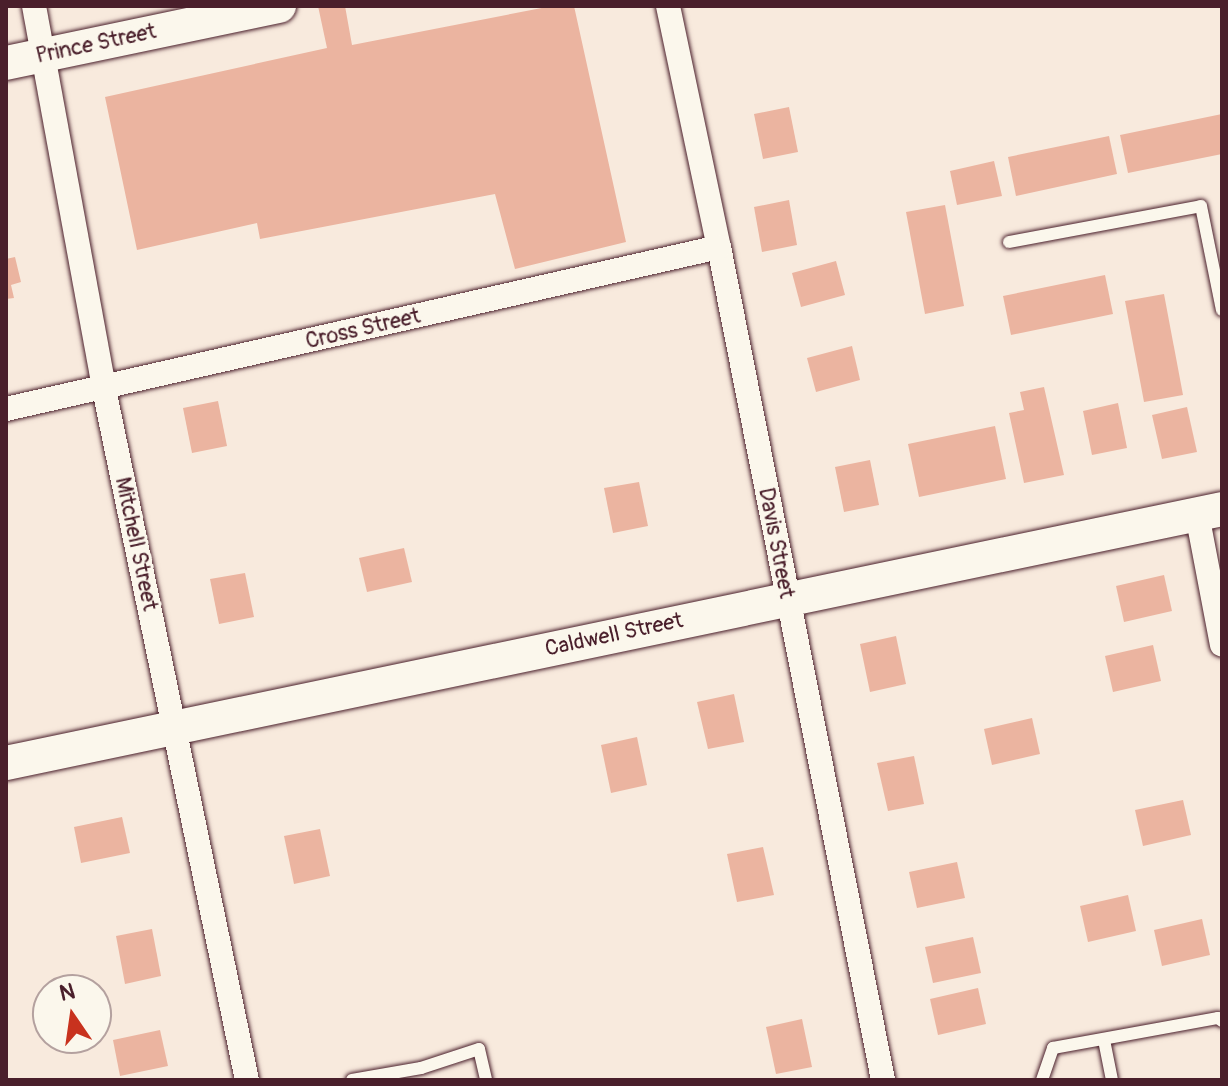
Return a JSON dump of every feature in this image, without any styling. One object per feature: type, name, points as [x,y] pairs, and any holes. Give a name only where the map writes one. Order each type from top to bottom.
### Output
[{"type":"main road","name":"Prince Street","points":[[6,63],[279,6]]},
{"type":"main road","name":"Caldwell Street","points":[[6,763],[1209,512]]},
{"type":"street","name":"Mitchell Street","points":[[34,6],[104,389],[174,728],[252,1079]]},
{"type":"street","name":"Davis Street","points":[[668,6],[719,247],[883,1080]]},
{"type":"street","name":"Cross Street","points":[[6,409],[719,247]]},
{"type":"street","points":[[1209,512],[1222,645]]},
{"type":"lane","points":[[1009,242],[1201,206],[1222,310]]},
{"type":"lane","points":[[1042,1080],[1053,1048],[1218,1018],[1222,1021]]},
{"type":"lane","points":[[1104,1040],[1112,1080]]},
{"type":"lane","points":[[352,1080],[422,1074],[479,1049],[486,1080]]},
{"type":"building","points":[[318,6],[345,6],[352,45],[552,6],[574,6],[626,242],[515,269],[495,194],[260,239],[257,223],[137,250],[105,97],[327,48]]},
{"type":"building","points":[[789,107],[798,152],[763,159],[754,114]]},
{"type":"building","points":[[1222,114],[1222,154],[1128,173],[1120,135]]},
{"type":"building","points":[[1109,136],[1117,174],[1016,196],[1008,157]]},
{"type":"building","points":[[994,161],[1002,196],[957,205],[950,171]]},
{"type":"building","points":[[789,200],[797,245],[762,252],[754,207]]},
{"type":"building","points":[[945,205],[964,306],[925,314],[906,212]]},
{"type":"building","points":[[15,257],[21,282],[11,285],[14,298],[6,299],[6,259]]},
{"type":"building","points":[[836,261],[845,295],[801,307],[792,273]]},
{"type":"building","points":[[1105,275],[1113,314],[1011,335],[1003,296]]},
{"type":"building","points":[[1164,294],[1183,395],[1144,402],[1125,301]]},
{"type":"building","points":[[852,346],[860,380],[816,392],[807,358]]},
{"type":"building","points":[[1044,387],[1064,475],[1024,483],[1009,413],[1024,410],[1020,392]]},
{"type":"building","points":[[218,401],[227,446],[192,453],[183,408]]},
{"type":"building","points":[[1118,403],[1127,448],[1092,455],[1083,411]]},
{"type":"building","points":[[1187,407],[1197,452],[1162,459],[1152,415]]},
{"type":"building","points":[[995,426],[1006,479],[919,497],[908,444]]},
{"type":"building","points":[[870,460],[879,505],[844,512],[835,467]]},
{"type":"building","points":[[639,482],[648,526],[613,533],[604,488]]},
{"type":"building","points":[[404,548],[412,582],[367,592],[359,558]]},
{"type":"building","points":[[245,573],[254,617],[219,624],[210,579]]},
{"type":"building","points":[[1164,575],[1172,611],[1124,622],[1116,586]]},
{"type":"building","points":[[896,636],[906,684],[870,692],[860,644]]},
{"type":"building","points":[[1153,645],[1161,681],[1113,692],[1105,656]]},
{"type":"building","points":[[734,694],[744,742],[708,749],[697,702]]},
{"type":"building","points":[[1032,718],[1040,754],[992,765],[984,729]]},
{"type":"building","points":[[637,737],[647,785],[611,793],[601,745]]},
{"type":"building","points":[[914,756],[924,804],[888,811],[877,763]]},
{"type":"building","points":[[1183,800],[1191,835],[1143,846],[1135,810]]},
{"type":"building","points":[[122,817],[130,853],[81,863],[74,827]]},
{"type":"building","points":[[320,829],[330,876],[294,884],[284,836]]},
{"type":"building","points":[[763,847],[774,895],[737,902],[727,854]]},
{"type":"building","points":[[957,862],[965,898],[917,908],[909,872]]},
{"type":"building","points":[[1128,895],[1136,931],[1088,942],[1080,906]]},
{"type":"building","points":[[1202,919],[1210,955],[1162,966],[1154,930]]},
{"type":"building","points":[[152,929],[161,976],[125,984],[116,936]]},
{"type":"building","points":[[973,937],[981,973],[933,983],[925,947]]},
{"type":"building","points":[[978,988],[986,1024],[938,1035],[930,999]]},
{"type":"building","points":[[802,1019],[812,1067],[776,1074],[766,1027]]},
{"type":"building","points":[[160,1030],[168,1066],[120,1076],[113,1040]]}]
